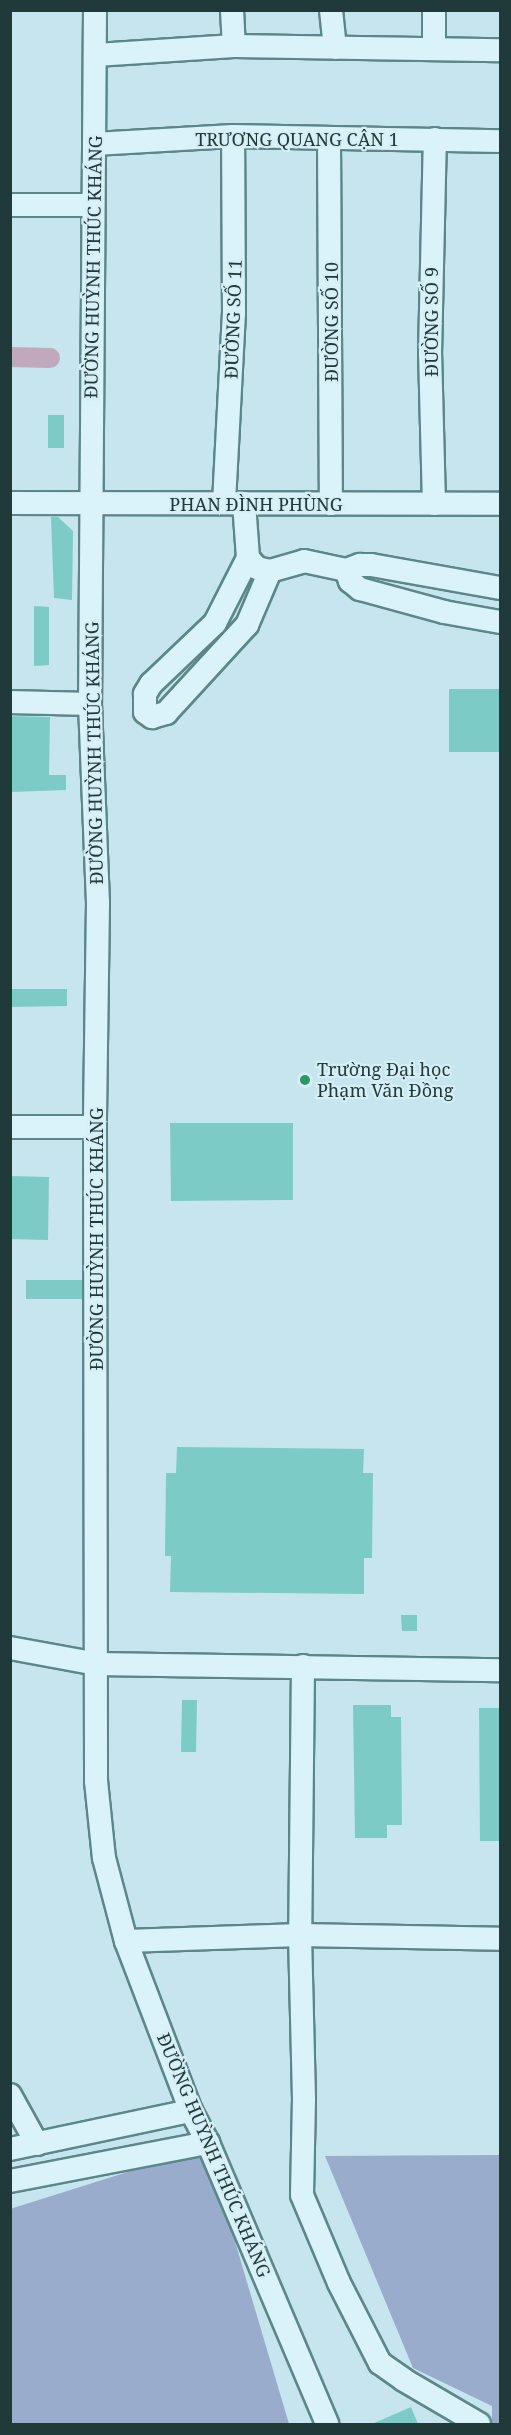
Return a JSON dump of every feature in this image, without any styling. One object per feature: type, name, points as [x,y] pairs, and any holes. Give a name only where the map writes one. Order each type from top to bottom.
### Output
[{"type":"street","name":"ĐƯỜNG HUỲNH THÚC KHÁNG","points":[[95,10],[90,704],[98,903],[95,1127],[96,1781],[104,1858],[126,1941],[191,2111],[208,2143],[327,2424]]},
{"type":"street","points":[[232,10],[234,46]]},
{"type":"street","points":[[331,10],[335,48]]},
{"type":"street","points":[[434,10],[434,47]]},
{"type":"street","points":[[96,55],[234,46],[434,47],[501,50]]},
{"type":"street","name":"TRƯƠNG QUANG CẬN 1","points":[[94,144],[233,136],[501,141]]},
{"type":"street","name":"ĐƯỜNG SỐ 11","points":[[233,136],[234,503],[248,558]]},
{"type":"street","name":"ĐƯỜNG SỐ 10","points":[[329,139],[331,504]]},
{"type":"street","name":"ĐƯỜNG SỐ 9","points":[[434,504],[430,354],[435,139]]},
{"type":"street","points":[[10,205],[92,205]]},
{"type":"street","name":"PHAN ĐÌNH PHÙNG","points":[[10,503],[501,504]]},
{"type":"street","points":[[270,571],[247,625],[166,713],[152,717],[145,712],[145,694],[151,684],[215,623],[248,558],[257,568],[270,571],[304,561],[346,570],[360,565],[371,565],[501,588]]},
{"type":"street","points":[[346,570],[350,581],[360,590],[444,612],[501,622]]},
{"type":"street","points":[[10,702],[90,704]]},
{"type":"street","points":[[10,1127],[95,1127]]},
{"type":"street","points":[[10,1648],[97,1664],[501,1670]]},
{"type":"street","points":[[303,1666],[300,1935],[304,2099],[302,2195],[339,2283],[380,2363],[479,2424]]},
{"type":"street","points":[[126,1941],[300,1935],[501,1939]]},
{"type":"street","points":[[10,2095],[37,2144]]},
{"type":"street","points":[[10,2149],[191,2111]]},
{"type":"street","points":[[10,2181],[208,2143]]},
{"type":"shaded area","points":[[207,2147],[289,2424],[11,2424],[10,2209]]},
{"type":"shaded area","points":[[500,2155],[500,2424],[492,2424],[492,2406],[413,2368],[325,2156]]},
{"type":"building","points":[[48,415],[64,415],[64,448],[48,448]]},
{"type":"building","points":[[51,517],[58,517],[73,531],[72,600],[54,598]]},
{"type":"building","points":[[34,606],[49,607],[49,665],[34,666]]},
{"type":"building","points":[[449,689],[501,689],[501,752],[449,752]]},
{"type":"building","points":[[10,716],[50,717],[49,775],[66,775],[66,790],[10,792]]},
{"type":"building","points":[[10,989],[67,989],[67,1006],[10,1007]]},
{"type":"building","points":[[170,1123],[293,1123],[293,1200],[171,1201]]},
{"type":"building","points":[[10,1176],[49,1177],[48,1240],[10,1239]]},
{"type":"building","points":[[26,1280],[82,1280],[82,1299],[26,1299]]},
{"type":"building","points":[[177,1447],[364,1449],[363,1473],[373,1473],[372,1558],[364,1558],[364,1594],[170,1592],[171,1556],[165,1556],[166,1473],[176,1473]]},
{"type":"building","points":[[401,1615],[417,1615],[417,1631],[402,1631]]},
{"type":"building","points":[[182,1700],[197,1700],[196,1752],[181,1752]]},
{"type":"building","points":[[353,1705],[391,1705],[391,1717],[401,1717],[402,1825],[387,1825],[387,1838],[355,1838]]},
{"type":"building","points":[[479,1708],[501,1708],[501,1841],[480,1841]]},
{"type":"building","points":[[411,2407],[418,2424],[372,2424]]},
{"type":"waterway","points":[[10,357],[50,358]]},
{"type":"place","name":"Trường Đại học Phạm Văn Đồng","points":[[305,1080]]}]
